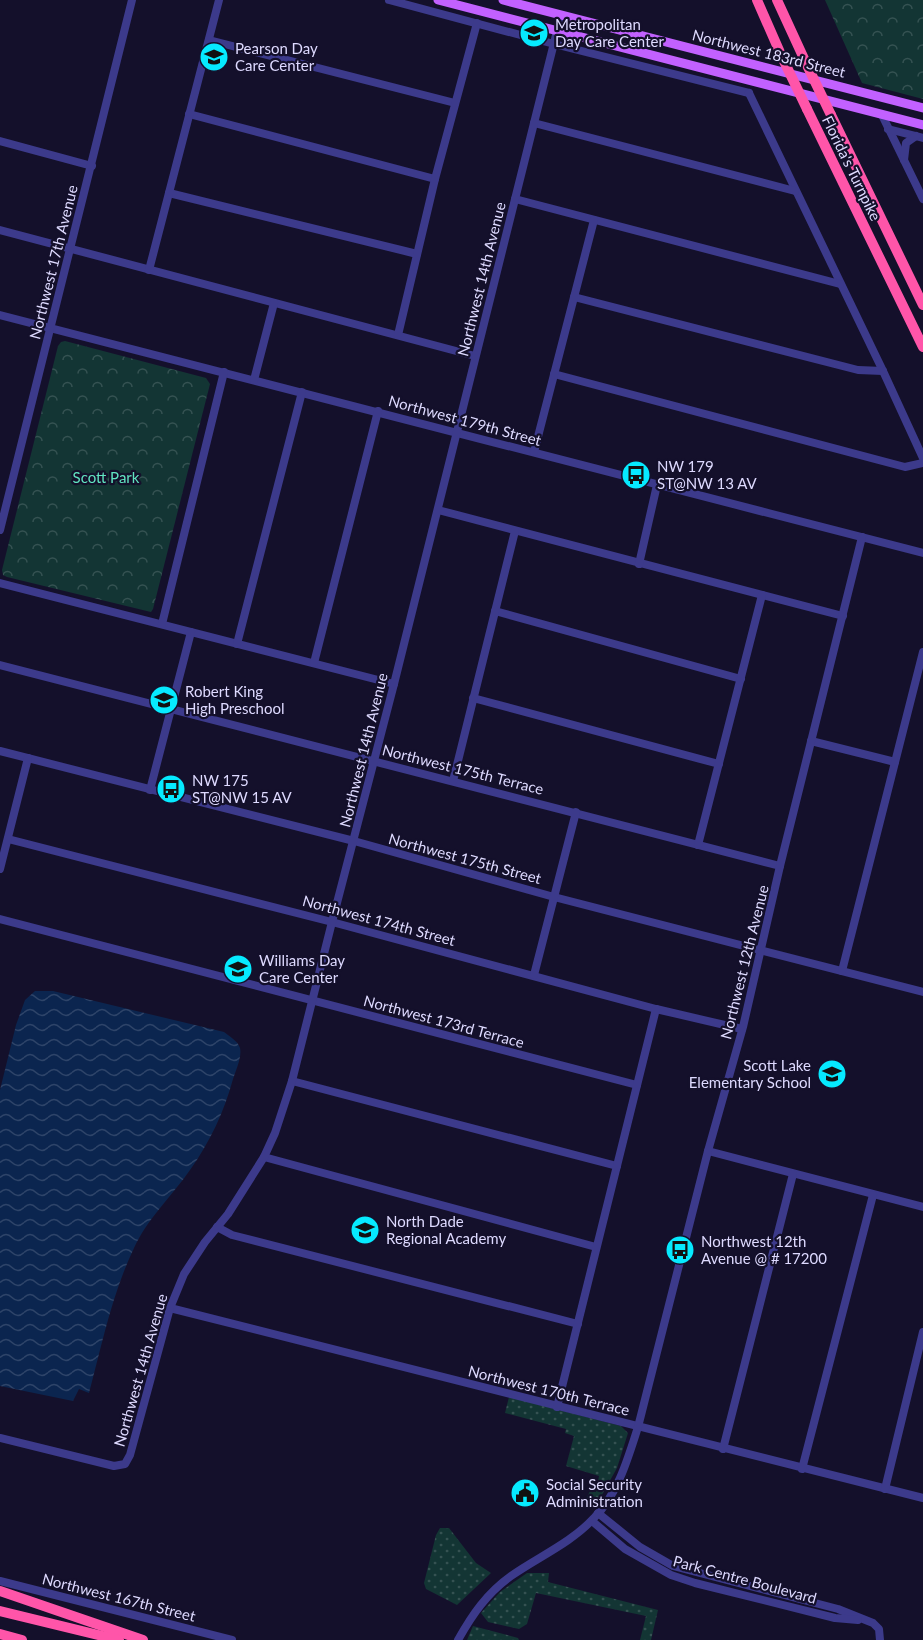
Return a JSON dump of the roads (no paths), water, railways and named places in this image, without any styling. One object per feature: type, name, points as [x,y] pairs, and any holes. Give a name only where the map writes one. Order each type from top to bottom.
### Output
[{"type":"highway","name":"Florida's Turnpike","points":[[757,0],[782,57],[923,347]]},
{"type":"highway","name":"Florida's Turnpike","points":[[777,0],[923,305]]},
{"type":"highway","points":[[0,1591],[144,1640]]},
{"type":"highway","points":[[0,1611],[119,1640]]},
{"type":"highway","points":[[0,1634],[22,1640]]},
{"type":"main road","name":"Northwest 183rd Street","points":[[438,0],[923,125]]},
{"type":"main road","name":"Northwest 183rd Street","points":[[503,0],[923,108]]},
{"type":"street","name":"Northwest 17th Avenue","points":[[0,530],[132,0]]},
{"type":"street","points":[[149,270],[219,0]]},
{"type":"street","points":[[389,0],[749,93],[923,458]]},
{"type":"street","name":"Northwest 14th Avenue","points":[[0,1438],[114,1466],[124,1464],[130,1455],[170,1308],[184,1274],[248,1184],[275,1133],[314,1000],[561,15]]},
{"type":"street","points":[[398,335],[435,179],[477,23]]},
{"type":"street","points":[[209,40],[455,103]]},
{"type":"street","name":"Northwest 183rd Street","points":[[749,93],[762,83]]},
{"type":"street","points":[[189,114],[435,179]]},
{"type":"street","points":[[882,115],[923,199]]},
{"type":"street","points":[[534,123],[795,191]]},
{"type":"street","points":[[888,129],[920,137]]},
{"type":"street","points":[[904,161],[906,143],[920,137]]},
{"type":"street","points":[[0,141],[92,166]]},
{"type":"street","points":[[169,193],[417,254]]},
{"type":"street","points":[[515,199],[840,284]]},
{"type":"street","points":[[534,452],[594,220]]},
{"type":"street","points":[[0,230],[475,356]]},
{"type":"street","points":[[574,297],[858,370],[883,371]]},
{"type":"street","points":[[254,380],[274,303]]},
{"type":"street","name":"Northwest 179th Street","points":[[0,315],[923,553]]},
{"type":"street","points":[[162,624],[224,372]]},
{"type":"street","points":[[554,374],[905,466],[923,463]]},
{"type":"street","points":[[237,644],[302,392]]},
{"type":"street","points":[[314,663],[378,411]]},
{"type":"street","points":[[639,564],[657,485]]},
{"type":"street","points":[[438,510],[843,616]]},
{"type":"street","points":[[453,781],[515,531]]},
{"type":"street","name":"Northwest 12th Avenue","points":[[458,1640],[469,1620],[490,1593],[509,1577],[574,1536],[592,1521],[625,1468],[638,1427],[708,1151],[742,1029],[862,537]]},
{"type":"street","points":[[0,582],[394,684]]},
{"type":"street","points":[[698,845],[762,595]]},
{"type":"street","points":[[495,611],[741,679]]},
{"type":"street","points":[[150,789],[191,632]]},
{"type":"street","points":[[842,971],[923,652]]},
{"type":"street","name":"Northwest 175th Terrace","points":[[0,664],[780,866]]},
{"type":"street","points":[[473,698],[719,764]]},
{"type":"street","points":[[811,741],[895,762]]},
{"type":"street","name":"Northwest 175th Street","points":[[0,751],[354,841],[554,897],[923,991]]},
{"type":"street","points":[[0,869],[28,759]]},
{"type":"street","points":[[534,975],[576,812]]},
{"type":"street","name":"Northwest 174th Street","points":[[8,839],[332,922],[656,1009],[742,1029]]},
{"type":"street","name":"Northwest 173rd Terrace","points":[[0,919],[637,1085]]},
{"type":"street","points":[[557,1407],[656,1009]]},
{"type":"street","points":[[292,1081],[616,1166]]},
{"type":"street","points":[[708,1151],[923,1207]]},
{"type":"street","points":[[264,1157],[596,1247]]},
{"type":"street","points":[[723,1449],[793,1174]]},
{"type":"street","points":[[802,1469],[873,1195]]},
{"type":"street","points":[[218,1227],[232,1235],[578,1324]]},
{"type":"street","name":"Northwest 170th Terrace","points":[[170,1308],[923,1498]]},
{"type":"street","points":[[885,1489],[923,1332]]},
{"type":"street","name":"Park Centre Boulevard","points":[[598,1513],[640,1547],[673,1566],[838,1609],[870,1622]]},
{"type":"street","name":"Park Centre Boulevard","points":[[592,1521],[626,1549],[671,1575],[835,1618],[870,1622]]},
{"type":"street","points":[[671,1575],[673,1566]]},
{"type":"street","name":"Northwest 167th Street","points":[[0,1581],[232,1640]]},
{"type":"street","points":[[731,1592],[733,1582]]},
{"type":"street","points":[[835,1618],[838,1609]]},
{"type":"street","points":[[870,1622],[879,1629],[880,1640]]},
{"type":"water","points":[[35,991],[53,991],[224,1032],[240,1048],[238,1063],[216,1126],[190,1170],[139,1237],[126,1265],[114,1301],[89,1393],[79,1389],[73,1401],[0,1386],[0,1090],[16,1025],[25,1000]]},
{"type":"place","name":"Metropolitan Day Care Center","points":[[534,33]]},
{"type":"place","name":"Pearson Day Care Center","points":[[214,57]]},
{"type":"place","name":"NW 179 ST@NW 13 AV","points":[[636,475]]},
{"type":"place","name":"Robert King High Preschool","points":[[164,700]]},
{"type":"place","name":"NW 175 ST@NW 15 AV","points":[[171,789]]},
{"type":"place","name":"Williams Day Care Center","points":[[238,969]]},
{"type":"place","name":"Scott Lake Elementary School","points":[[832,1074]]},
{"type":"place","name":"North Dade Regional Academy","points":[[365,1230]]},
{"type":"place","name":"Northwest 12th Avenue @ # 17200","points":[[680,1250]]},
{"type":"place","name":"Social Security Administration","points":[[525,1493]]},
{"type":"park label","name":"Scott Park","points":[[106,477]]}]
